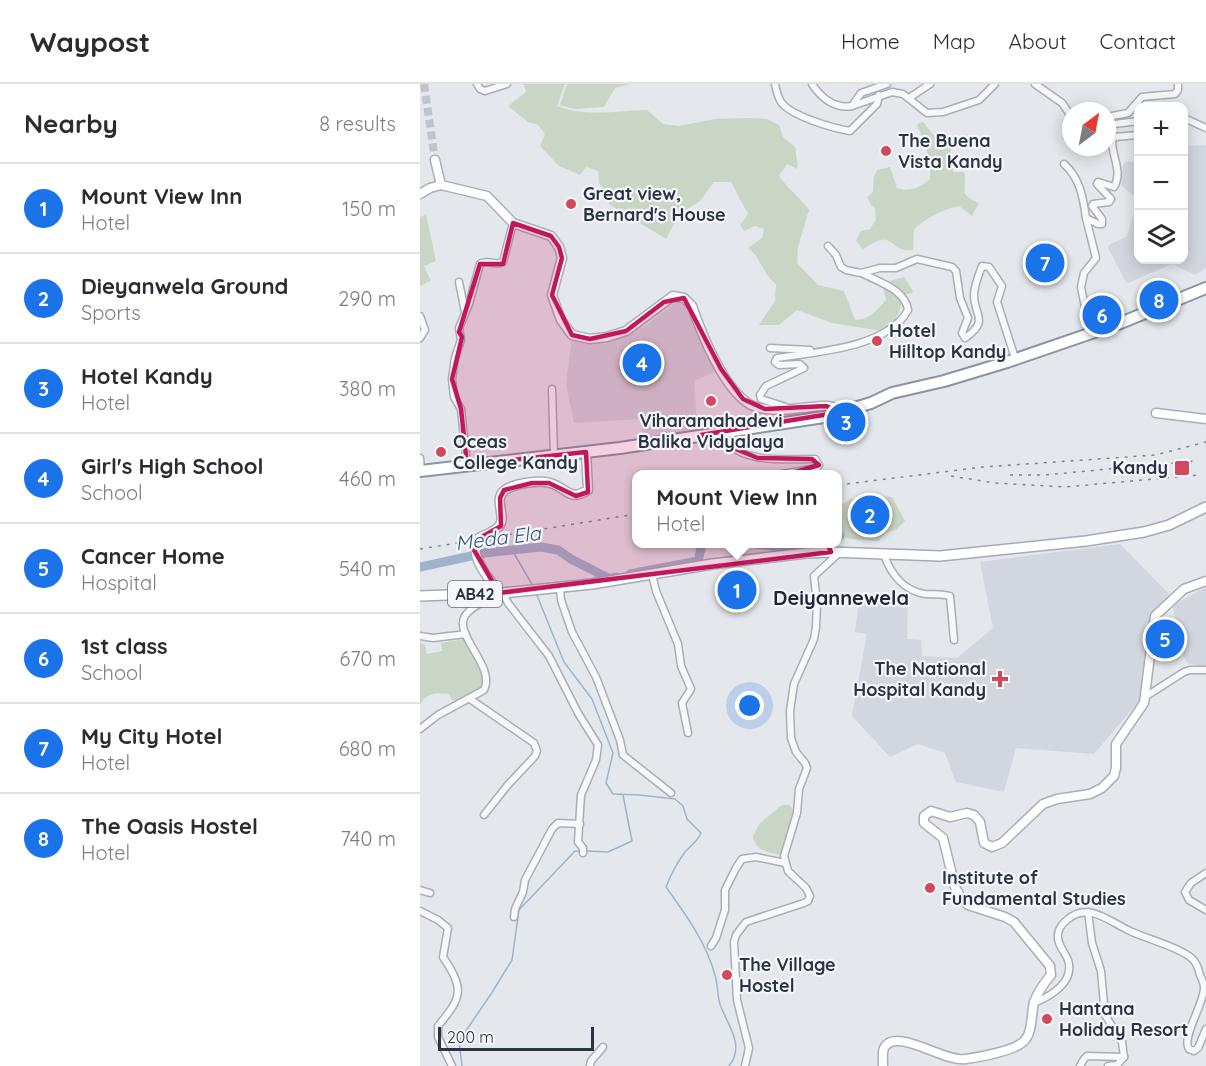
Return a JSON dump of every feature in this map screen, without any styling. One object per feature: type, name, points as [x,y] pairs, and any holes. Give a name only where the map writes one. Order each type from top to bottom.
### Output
[{"type":"highway","points":[[421,471],[586,452],[788,423],[842,412],[871,403],[892,393],[944,381],[1090,333],[1206,288]]},
{"type":"main road","name":"AB42","points":[[420,596],[559,588],[833,549],[884,555],[940,556],[1106,538],[1169,525],[1206,507]]},
{"type":"street","points":[[477,84],[485,91],[507,84]]},
{"type":"street","points":[[775,84],[780,101],[788,108],[836,129],[850,131],[877,104],[879,95]]},
{"type":"street","points":[[812,84],[831,104],[852,106],[879,95],[903,94],[927,113],[943,112],[978,100],[995,84]]},
{"type":"street","points":[[852,106],[861,93],[887,84]]},
{"type":"street","points":[[909,98],[930,84]]},
{"type":"street","points":[[1035,84],[1062,103]]},
{"type":"street","points":[[1116,115],[1128,113],[1142,97],[1175,94],[1178,84]]},
{"type":"street","points":[[1188,120],[1206,128]]},
{"type":"street","points":[[1116,124],[1134,122]]},
{"type":"street","points":[[1086,218],[1102,224],[1102,219],[1092,206],[1109,202],[1111,199],[1096,184],[1098,182],[1114,187],[1118,175],[1112,141],[1115,137],[1134,135]]},
{"type":"street","points":[[435,160],[441,185]]},
{"type":"street","points":[[1064,164],[1074,172],[1083,195],[1096,258],[1084,273],[1081,287],[1090,333]]},
{"type":"street","points":[[420,194],[441,185],[487,196],[513,223],[551,237],[559,247],[562,258],[552,296],[561,320],[572,335],[590,339],[617,334],[626,331],[673,296],[684,298],[692,306],[713,354],[734,390],[752,405],[765,409],[826,406],[834,407],[842,412]]},
{"type":"street","points":[[467,465],[461,409],[454,397],[452,379],[461,340],[459,328],[469,304],[481,262],[500,264],[503,262],[513,223]]},
{"type":"street","points":[[792,409],[761,399],[760,394],[766,386],[804,368],[800,364],[779,365],[775,362],[777,358],[865,342],[902,320],[908,310],[907,303],[895,290],[861,273],[840,267],[836,255],[828,246]]},
{"type":"street","points":[[861,273],[880,268],[896,268],[917,259],[952,267],[956,270],[960,298],[968,318],[962,333],[965,338],[974,331],[979,322],[980,315],[974,295],[982,266],[989,267],[1002,286],[997,302],[1015,358]]},
{"type":"street","points":[[459,282],[465,312]]},
{"type":"street","points":[[420,316],[425,330],[420,338]]},
{"type":"street","points":[[770,348],[822,351]]},
{"type":"street","points":[[552,389],[554,455]]},
{"type":"street","points":[[1156,413],[1206,419]]},
{"type":"street","points":[[720,432],[731,446],[758,458],[768,460],[815,459],[819,465],[817,468],[805,470]]},
{"type":"street","points":[[583,851],[578,842],[581,795],[596,760],[598,745],[578,713],[549,656],[476,560],[474,550],[477,540],[499,527],[501,523],[500,498],[504,490],[519,485],[549,483],[576,496],[588,490],[586,452]]},
{"type":"street","points":[[420,458],[421,471]]},
{"type":"street","points":[[745,1066],[748,1048],[737,1000],[734,942],[736,934],[746,922],[808,901],[809,892],[793,877],[785,863],[785,848],[797,813],[799,789],[807,768],[796,752],[791,738],[790,711],[794,684],[814,639],[817,604],[814,576],[833,549]]},
{"type":"street","points":[[884,555],[890,570],[905,587],[916,592],[950,596],[954,640]]},
{"type":"street","points":[[652,574],[656,591],[678,644],[681,666],[691,684],[691,689],[682,703],[688,734]]},
{"type":"street","points":[[883,1066],[883,1049],[895,1040],[904,1040],[953,1059],[963,1060],[1011,1048],[1024,1042],[1028,1035],[1038,992],[1051,975],[1050,966],[1014,922],[1005,916],[968,905],[960,898],[955,888],[943,838],[924,823],[924,816],[931,811],[950,817],[967,813],[974,815],[980,822],[984,843],[992,848],[1043,804],[1057,799],[1090,794],[1110,781],[1115,772],[1116,744],[1142,708],[1145,697],[1155,616],[1184,589],[1206,581]]},
{"type":"street","points":[[559,588],[572,632],[596,677],[620,740],[623,755],[671,794]]},
{"type":"street","points":[[420,729],[438,715],[484,690],[486,672],[466,634],[465,615],[501,593]]},
{"type":"street","points":[[420,636],[433,638],[466,634]]},
{"type":"street","points":[[1145,697],[1184,672],[1206,670]]},
{"type":"street","points":[[470,699],[534,743],[537,751],[484,815]]},
{"type":"street","points":[[514,917],[515,909],[524,892],[525,880],[552,829],[558,823],[580,824]]},
{"type":"street","points":[[711,946],[725,910],[725,890],[742,859],[756,856],[785,863]]},
{"type":"street","points":[[1206,873],[1191,883],[1185,892],[1189,900],[1206,910]]},
{"type":"street","points":[[420,890],[430,893]]},
{"type":"street","points":[[420,911],[448,928],[443,957],[454,974],[459,990],[455,1004],[438,1026],[438,1037],[452,1066]]},
{"type":"street","points":[[1034,1003],[1059,989],[1066,979],[1069,970],[1068,960],[1060,945],[1058,935],[1060,928],[1076,913],[1088,912],[1103,916],[1129,931],[1176,948],[1190,957],[1197,964],[1204,988],[1187,1040],[1190,1049],[1194,1051],[1197,1048],[1206,1029]]},
{"type":"street","points":[[1088,912],[1092,943],[1101,971],[1106,1016],[1122,1042],[1124,1057],[1117,1065],[1107,1066]]},
{"type":"street","points":[[590,1066],[591,1061],[603,1047]]},
{"type":"street","points":[[1080,1066],[1088,1056],[1124,1057]]},
{"type":"highlighted area","points":[[513,223],[551,236],[559,247],[562,258],[552,295],[572,335],[590,339],[626,331],[664,302],[684,298],[721,369],[743,399],[765,409],[826,406],[842,412],[701,435],[758,458],[812,459],[819,465],[690,503],[814,515],[831,552],[499,593],[474,550],[476,540],[501,526],[500,498],[504,490],[532,483],[549,483],[576,496],[588,492],[586,452],[467,465],[461,409],[452,379],[462,337],[459,332],[480,264],[503,264]]},
{"type":"shaded area","points":[[1188,146],[1206,146],[1206,268],[1195,275],[1172,264],[1188,264]]},
{"type":"shaded area","points":[[1134,161],[1134,196],[1121,185],[1125,162]]},
{"type":"shaded area","points":[[1134,214],[1134,264],[1172,264],[1126,282],[1108,248],[1109,245],[1127,236]]},
{"type":"shaded area","points":[[676,302],[683,302],[691,307],[720,370],[694,381],[697,429],[643,439],[641,419],[574,423],[566,385],[572,336],[591,341],[609,341],[629,335],[647,325]]},
{"type":"shaded area","name":"The National Hospital Kandy","points":[[1120,544],[1170,595],[1149,620],[1139,701],[1094,754],[1016,748],[1004,792],[956,782],[945,753],[918,744],[890,757],[852,716],[867,634],[855,632],[860,594],[908,600],[907,639],[921,640],[922,656],[957,658],[993,628],[980,562]]},
{"type":"shaded area","points":[[1206,588],[1206,668],[1188,663],[1183,656],[1173,607]]},
{"type":"green space","points":[[524,84],[565,84],[557,106],[579,111],[601,113],[647,110],[663,124],[679,126],[715,119],[747,118],[767,119],[779,125],[783,137],[796,148],[798,164],[797,169],[787,164],[779,176],[809,210],[798,247],[797,263],[818,285],[844,291],[855,320],[869,316],[886,300],[882,283],[904,277],[912,293],[903,295],[897,316],[882,331],[832,323],[797,310],[779,325],[759,325],[775,301],[776,284],[748,248],[762,238],[764,229],[755,226],[744,231],[740,225],[748,214],[731,182],[714,182],[700,201],[679,214],[666,239],[609,204],[599,182],[598,171],[586,167],[580,175],[559,166],[540,146],[545,134],[538,125],[528,122],[508,106],[526,92]]},
{"type":"green space","points":[[567,84],[629,84],[615,88],[604,107],[574,109],[560,105]]},
{"type":"green space","points":[[923,122],[936,138],[947,133],[955,143],[949,154],[953,172],[965,174],[966,195],[979,203],[972,216],[959,206],[924,221],[914,229],[913,250],[899,248],[887,240],[881,240],[863,249],[856,241],[861,231],[870,229],[876,219],[875,208],[867,197],[873,192],[874,176],[877,170],[890,167],[897,188],[906,190],[922,185],[930,179],[927,151],[917,126]]},
{"type":"green space","points":[[426,214],[436,261],[424,266],[431,281],[420,286],[420,218]]},
{"type":"green space","points":[[892,497],[905,521],[896,530],[887,532],[878,541],[850,539],[842,533],[842,505],[850,499]]},
{"type":"green space","points":[[466,640],[485,677],[485,686],[460,701],[452,700],[449,694],[436,694],[425,698],[420,705],[420,643],[425,645],[427,654],[442,651],[441,643]]},
{"type":"green space","points":[[782,805],[789,805],[796,812],[781,855],[759,848],[753,836],[760,823]]},
{"type":"waterway","name":"Meda Ela","points":[[420,567],[485,553],[541,547],[558,550],[610,579],[616,577]]},
{"type":"waterway","name":"Meda Ela","points":[[630,574],[698,561],[701,548]]},
{"type":"waterway","name":"Meda Ela","points":[[804,548],[814,548]]},
{"type":"waterway","points":[[512,550],[533,586]]},
{"type":"waterway","points":[[536,593],[564,662],[592,699],[613,753],[606,783],[613,794],[675,799],[683,806],[687,819],[701,833],[679,860],[666,887],[695,929],[711,963],[720,1003],[736,1044],[734,1059],[729,1066]]},
{"type":"waterway","points":[[587,851],[608,852],[632,841],[623,795]]},
{"type":"waterway","points":[[462,1066],[459,1041],[512,960],[519,910],[575,851],[582,851]]},
{"type":"tunnel","points":[[424,84],[435,160]]},
{"type":"railway","points":[[842,485],[983,467],[1155,455],[1206,442]]},
{"type":"railway","points":[[1010,475],[1044,475],[1195,461]]},
{"type":"railway","points":[[951,476],[995,483],[1065,487],[1198,475]]},
{"type":"railway","points":[[420,549],[632,515]]},
{"type":"place","name":"The Buena Vista Kandy","points":[[886,151]]},
{"type":"place","name":"Great view, Bernard's House","points":[[571,204]]},
{"type":"place","name":"My City Hotel","points":[[1045,263]]},
{"type":"place","name":"The Oasis Hostel","points":[[1159,300]]},
{"type":"place","name":"1st class","points":[[1102,315]]},
{"type":"place","name":"Hotel Hilltop Kandy","points":[[877,341]]},
{"type":"place","name":"Girl's High School","points":[[642,363]]},
{"type":"place","name":"Viharamahadevi Balika Vidyalaya","points":[[711,401]]},
{"type":"place","name":"Hotel Kandy","points":[[846,422]]},
{"type":"place","name":"Oceas College Kandy","points":[[441,452]]},
{"type":"place","name":"Kandy","points":[[1182,468]]},
{"type":"place","name":"Dieyanwela Ground","points":[[870,515]]},
{"type":"place","name":"Mount View Inn","points":[[737,590]]},
{"type":"place","name":"Cancer Home","points":[[1165,639]]},
{"type":"place","name":"The National Hospital Kandy","points":[[1000,679]]},
{"type":"place","name":"Institute of Fundamental Studies","points":[[930,888]]},
{"type":"place","name":"The Village Hostel","points":[[727,975]]},
{"type":"place","name":"Hantana Holiday Resort","points":[[1047,1019]]},
{"type":"district","name":"Deiyannewela","points":[[841,598]]}]
